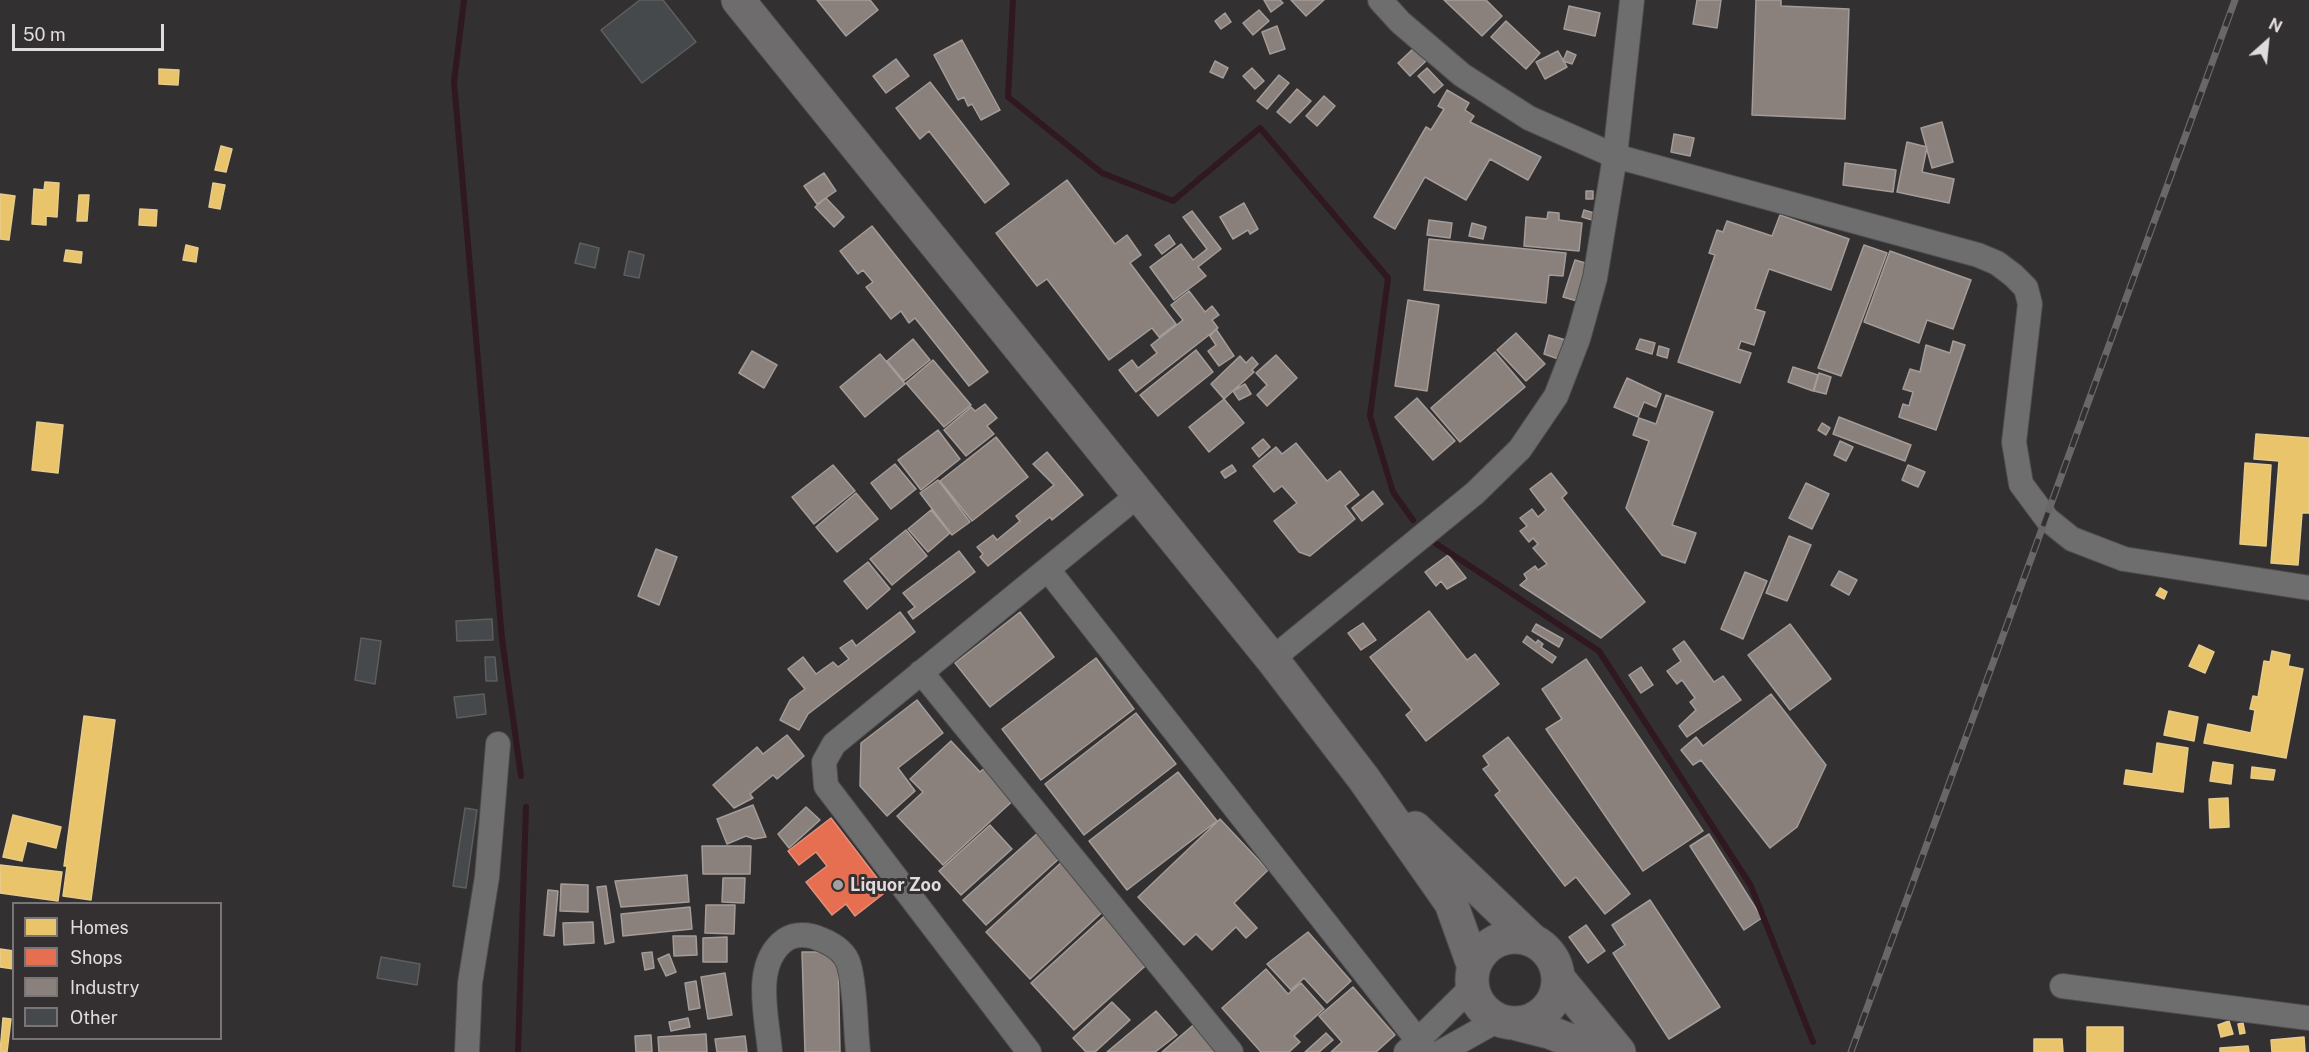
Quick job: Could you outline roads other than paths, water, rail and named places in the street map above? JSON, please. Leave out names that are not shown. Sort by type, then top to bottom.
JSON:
[{"type":"highway","points":[[738,0],[1137,496],[1272,659],[1364,779],[1451,903],[1473,977],[1477,1001],[1486,1013],[1558,1042],[1600,1052]]},
{"type":"highway","points":[[1364,779],[1551,956],[1558,978],[1557,992],[1552,1005],[1532,1021],[1508,1022]]},
{"type":"highway","points":[[1473,977],[1481,953],[1492,943],[1505,938],[1519,937],[1533,941]]},
{"type":"highway","points":[[1558,978],[1619,1052]]},
{"type":"street","points":[[1380,0],[1400,22],[1462,75],[1529,118],[1615,156],[1914,236],[1997,263],[2026,288],[2030,304],[2014,442],[2021,484],[2047,519],[2072,539],[2124,559],[2309,588]]},
{"type":"street","points":[[1272,659],[1475,493],[1520,449],[1556,396],[1578,339],[1594,278],[1615,156],[1632,0]]},
{"type":"street","points":[[1029,1052],[826,786],[824,762],[834,744],[1049,571],[1137,496]]},
{"type":"street","points":[[1049,571],[1417,1049],[1473,977]]},
{"type":"street","points":[[921,672],[1231,1052]]},
{"type":"street","points":[[467,1052],[470,983],[487,877],[498,744]]},
{"type":"street","points":[[770,1052],[764,985],[767,963],[774,948],[791,936],[811,935],[841,951],[849,964],[858,1052]]},
{"type":"street","points":[[2062,986],[2309,1018]]},
{"type":"street","points":[[1441,1052],[1508,1022]]},
{"type":"waterway","points":[[464,0],[454,82],[502,639],[521,776]]},
{"type":"waterway","points":[[1013,0],[1008,97],[1102,173],[1173,201],[1260,128],[1388,278],[1370,416],[1393,492],[1413,520]]},
{"type":"waterway","points":[[1435,543],[1599,651],[1751,886],[1813,1042]]},
{"type":"waterway","points":[[518,1052],[526,807]]},
{"type":"railway","points":[[1851,1052],[2235,0]]},
{"type":"place","name":"Liquor Zoo","points":[[838,885]]}]
